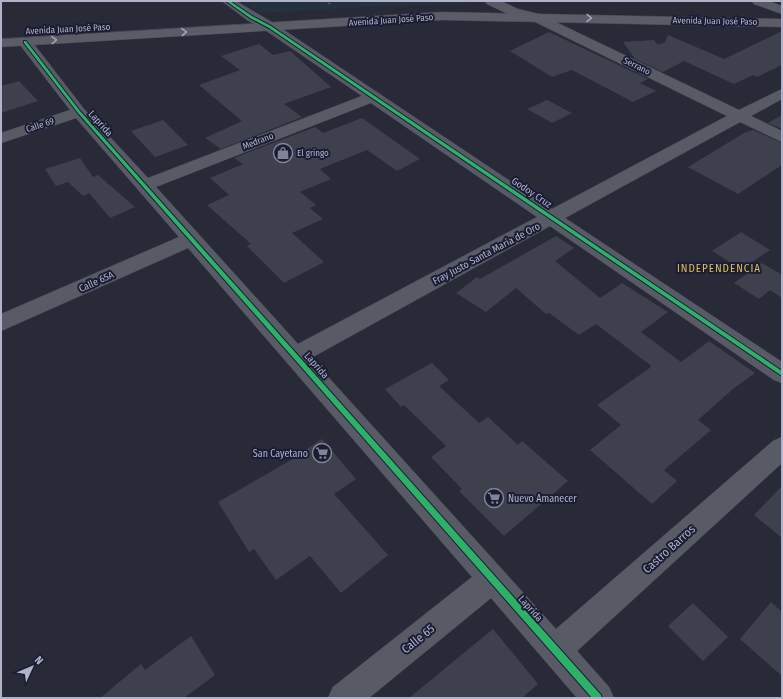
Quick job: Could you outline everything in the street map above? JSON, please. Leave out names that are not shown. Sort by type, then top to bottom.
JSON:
[{"type":"main road","name":"Avenida Juan José Paso","points":[[1,33],[251,17],[504,7],[782,11]]},
{"type":"main road","name":"Avenida Juan José Paso","points":[[1,43],[442,16],[535,16],[782,23]]},
{"type":"street","points":[[228,1],[251,17]]},
{"type":"street","name":"Serrano","points":[[491,1],[514,12],[535,16],[782,137]]},
{"type":"street","points":[[758,1],[782,11]]},
{"type":"street","name":"Godoy Cruz","points":[[251,17],[270,27],[782,374]]},
{"type":"street","name":"Laprida","points":[[25,42],[79,112],[598,698]]},
{"type":"street","name":"Fray Justo Santa María de Oro","points":[[295,356],[782,93]]},
{"type":"street","name":"Medrano","points":[[144,186],[373,97]]},
{"type":"street","name":"Calle 69","points":[[1,138],[79,112]]},
{"type":"street","name":"Calle 65A","points":[[1,323],[191,239]]},
{"type":"street","name":"Castro Barros","points":[[555,650],[782,448]]},
{"type":"street","name":"Calle 65","points":[[344,698],[492,579]]},
{"type":"shaded area","points":[[242,1],[472,1],[463,4],[386,6],[260,13]]},
{"type":"building","points":[[782,31],[782,65],[757,77],[753,75],[734,84],[684,61],[663,72],[635,59],[623,42],[654,40],[658,45],[665,42],[668,35],[724,59]]},
{"type":"building","points":[[549,32],[648,79],[640,83],[656,91],[633,102],[572,70],[552,77],[510,51]]},
{"type":"building","points":[[259,44],[273,55],[290,51],[331,87],[284,104],[302,117],[221,149],[205,138],[242,121],[199,85],[240,70],[221,56]]},
{"type":"building","points":[[19,81],[38,101],[1,113],[1,86]]},
{"type":"building","points":[[547,100],[572,113],[552,123],[527,109]]},
{"type":"building","points":[[782,115],[782,129],[768,123]]},
{"type":"building","points":[[362,118],[420,159],[397,171],[367,150],[320,169],[331,179],[300,192],[316,205],[310,208],[323,219],[292,233],[324,262],[284,283],[247,246],[251,244],[207,205],[229,195],[210,178],[243,164],[234,158],[315,127],[323,133]]},
{"type":"building","points":[[163,120],[188,145],[155,157],[131,131]]},
{"type":"building","points":[[753,130],[782,143],[782,165],[738,194],[688,167],[744,133]]},
{"type":"building","points":[[80,158],[93,177],[98,175],[135,207],[110,218],[89,193],[83,196],[68,182],[56,186],[45,169]]},
{"type":"building","points":[[741,232],[770,250],[741,269],[712,251]]},
{"type":"building","points":[[556,236],[574,248],[555,261],[600,298],[622,283],[668,312],[641,332],[681,362],[709,341],[755,373],[733,389],[698,420],[711,430],[664,470],[677,481],[652,504],[590,450],[621,425],[597,405],[651,367],[650,365],[596,324],[579,335],[549,313],[546,314],[516,288],[486,312],[456,293],[477,277],[480,279]]},
{"type":"building","points":[[762,263],[782,275],[782,298],[770,290],[759,299],[734,283]]},
{"type":"building","points":[[432,363],[449,380],[439,386],[479,423],[488,417],[518,445],[522,441],[568,481],[504,536],[459,491],[462,489],[431,457],[446,446],[404,405],[401,407],[385,389]]},
{"type":"building","points":[[322,439],[356,479],[334,494],[388,555],[341,593],[310,556],[276,580],[254,549],[249,552],[218,502],[305,452],[304,451]]},
{"type":"building","points":[[782,486],[782,538],[754,515]]},
{"type":"building","points":[[771,602],[782,612],[782,676],[740,639]]},
{"type":"building","points":[[693,603],[728,637],[703,661],[668,626]]},
{"type":"building","points":[[493,629],[538,684],[522,698],[409,698]]},
{"type":"building","points":[[191,636],[215,675],[184,698],[100,698],[141,664],[145,670]]},
{"type":"cycle path","points":[[228,1],[251,17],[270,27],[782,374]]},
{"type":"cycle path","points":[[25,42],[79,112],[598,698]]},
{"type":"place","name":"El gringo","points":[[283,153]]},
{"type":"place","name":"San Cayetano","points":[[322,453]]},
{"type":"place","name":"Nuevo Amanecer","points":[[494,498]]},
{"type":"district","name":"INDEPENDENCIA","points":[[719,268]]}]
